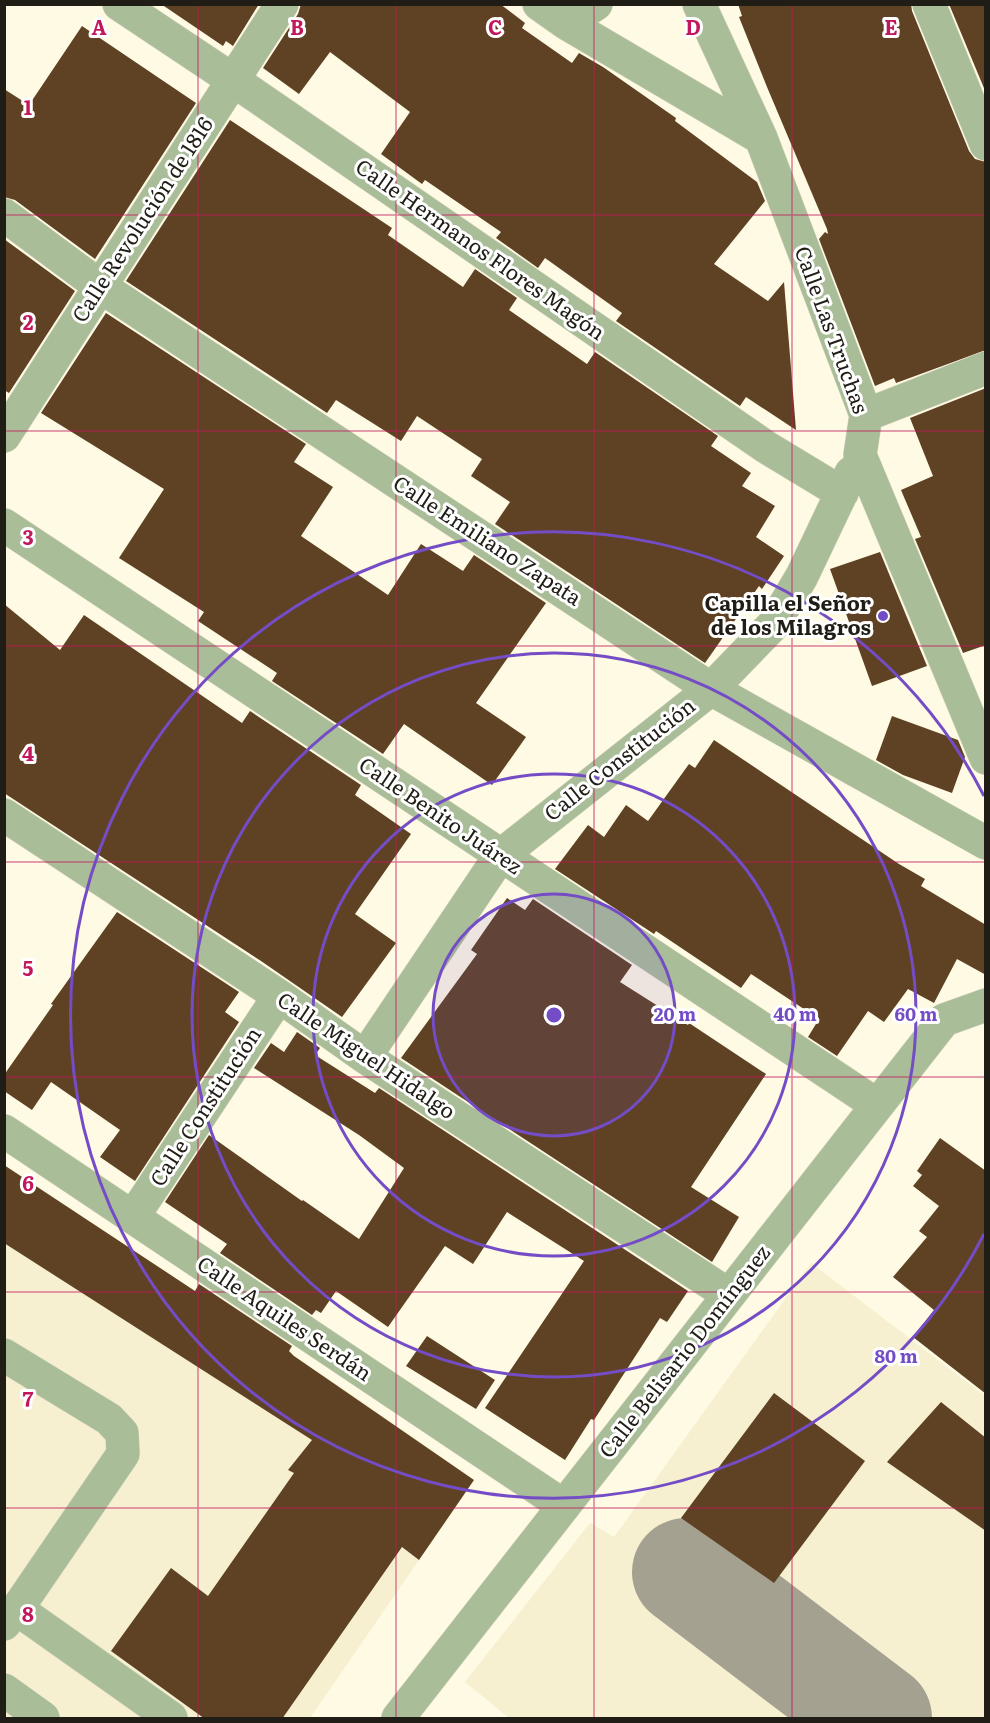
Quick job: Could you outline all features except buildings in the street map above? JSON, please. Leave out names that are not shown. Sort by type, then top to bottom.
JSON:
[{"type":"street","name":"Calle Hermanos Flores Magón","points":[[119,4],[766,447],[842,493]]},
{"type":"street","name":"Calle Revolución de 1816","points":[[4,436],[282,4]]},
{"type":"street","points":[[539,4],[566,23],[760,138]]},
{"type":"street","points":[[566,23],[596,4]]},
{"type":"street","name":"Calle Las Truchas","points":[[699,4],[760,138],[866,415],[860,455]]},
{"type":"street","points":[[929,4],[986,144]]},
{"type":"street","name":"Calle Emiliano Zapata","points":[[4,215],[100,287],[711,689],[986,843]]},
{"type":"street","points":[[866,415],[986,368]]},
{"type":"street","points":[[860,455],[986,758]]},
{"type":"street","name":"Calle Constitución","points":[[365,1057],[500,856],[711,689],[774,625],[802,576],[860,455]]},
{"type":"street","name":"Calle Benito Juárez","points":[[4,525],[877,1105]]},
{"type":"street","name":"Calle Miguel Hidalgo","points":[[4,815],[279,996],[365,1057],[729,1295]]},
{"type":"street","name":"Calle Constitución","points":[[133,1217],[209,1106],[279,996]]},
{"type":"street","name":"Calle Belisario Domínguez","points":[[398,1719],[944,1020],[986,1005]]},
{"type":"street","name":"Calle Aquiles Serdán","points":[[4,1131],[564,1506]]},
{"type":"street","points":[[4,1355],[110,1419],[122,1433],[123,1454],[11,1616],[171,1719]]},
{"type":"street","points":[[4,1690],[43,1719]]},
{"type":"shaded area","points":[[4,1165],[345,1390],[474,1480],[310,1718],[5,1718]]},
{"type":"shaded area","points":[[811,1263],[985,1396],[985,1718],[509,1718],[465,1682],[590,1523],[614,1537]]},
{"type":"taxiway","points":[[686,1572],[878,1718]]},
{"type":"place","name":"Capilla el Señor de los Milagros","points":[[883,616]]}]
